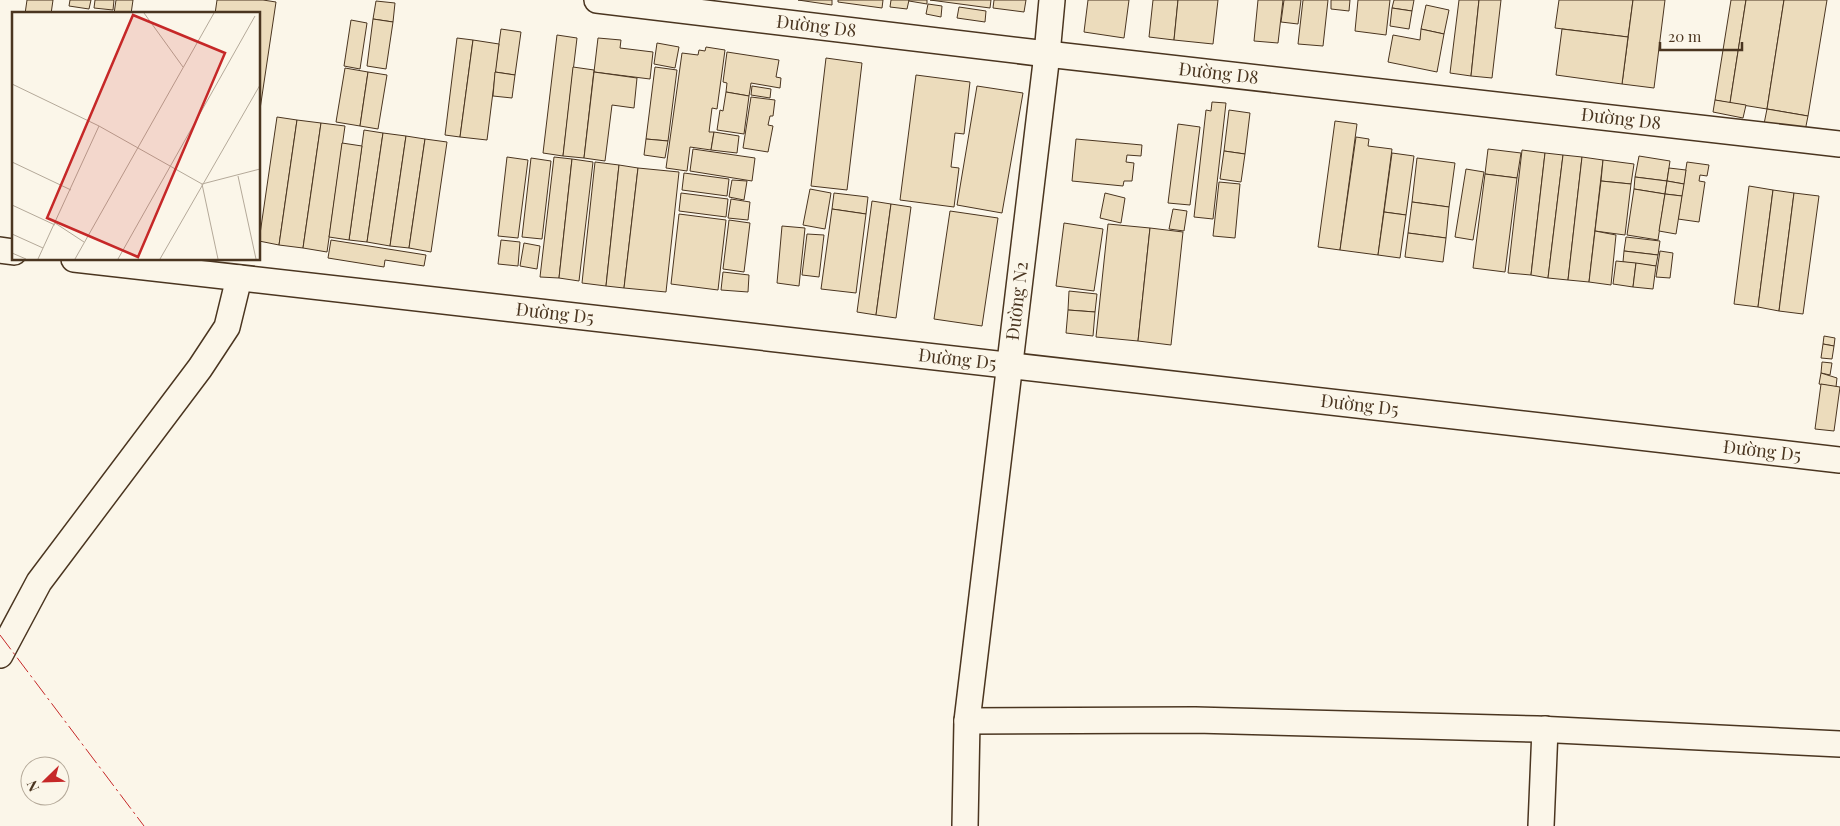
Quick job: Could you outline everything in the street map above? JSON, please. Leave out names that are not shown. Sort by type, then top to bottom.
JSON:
[{"type":"street","name":"Đường D8","points":[[597,0],[1047,54],[1840,144]]},
{"type":"street","name":"Đường N2","points":[[965,826],[967,721],[1052,0]]},
{"type":"street","name":"Đường D5","points":[[83,260],[1840,460]]},
{"type":"street","points":[[0,655],[39,582],[194,376],[227,327],[239,278]]},
{"type":"street","points":[[967,721],[1196,720],[1545,729],[1840,744]]},
{"type":"street","points":[[1541,826],[1545,729]]},
{"type":"building","points":[[27,0],[53,0],[51,12],[25,12]]},
{"type":"building","points":[[70,0],[91,0],[89,9],[69,6]]},
{"type":"building","points":[[95,0],[114,0],[113,10],[94,8]]},
{"type":"building","points":[[116,0],[133,0],[131,12],[114,12]]},
{"type":"building","points":[[217,0],[263,0],[276,2],[260,109],[260,12],[215,12]]},
{"type":"building","points":[[798,0],[832,0],[832,5]]},
{"type":"building","points":[[838,0],[883,0],[882,8],[838,2]]},
{"type":"building","points":[[891,0],[909,0],[907,9],[890,7]]},
{"type":"building","points":[[927,0],[927,4],[909,1]]},
{"type":"building","points":[[930,0],[991,0],[990,8]]},
{"type":"building","points":[[994,0],[1026,0],[1024,12],[993,8]]},
{"type":"building","points":[[1088,0],[1129,0],[1124,38],[1084,32]]},
{"type":"building","points":[[1153,0],[1178,0],[1174,40],[1149,37]]},
{"type":"building","points":[[1178,0],[1218,0],[1213,44],[1174,40]]},
{"type":"building","points":[[1258,0],[1283,0],[1278,43],[1254,41]]},
{"type":"building","points":[[1284,0],[1301,0],[1298,24],[1281,22]]},
{"type":"building","points":[[1303,0],[1328,0],[1323,46],[1298,44]]},
{"type":"building","points":[[1331,0],[1350,0],[1349,11],[1331,9]]},
{"type":"building","points":[[1358,0],[1390,0],[1386,35],[1355,31]]},
{"type":"building","points":[[1394,0],[1414,0],[1412,11],[1392,8]]},
{"type":"building","points":[[1459,0],[1479,0],[1471,76],[1450,73]]},
{"type":"building","points":[[1479,0],[1501,0],[1492,78],[1471,76]]},
{"type":"building","points":[[1559,0],[1633,0],[1628,37],[1555,28]]},
{"type":"building","points":[[1633,0],[1665,0],[1654,88],[1622,84]]},
{"type":"building","points":[[1731,0],[1746,0],[1730,103],[1715,100]]},
{"type":"building","points":[[1746,0],[1784,0],[1767,109],[1730,103]]},
{"type":"building","points":[[1784,0],[1827,0],[1808,116],[1767,109]]},
{"type":"building","points":[[376,1],[395,3],[393,22],[373,19]]},
{"type":"building","points":[[928,4],[942,6],[941,17],[926,14]]},
{"type":"building","points":[[1426,5],[1449,10],[1444,34],[1421,29]]},
{"type":"building","points":[[959,7],[986,11],[985,22],[957,18]]},
{"type":"building","points":[[1392,8],[1412,11],[1409,29],[1390,26]]},
{"type":"building","points":[[373,19],[393,22],[386,69],[367,66]]},
{"type":"building","points":[[351,20],[367,23],[360,69],[344,66]]},
{"type":"building","points":[[501,29],[521,32],[515,75],[495,72]]},
{"type":"building","points":[[1421,29],[1444,34],[1437,72],[1388,62],[1393,35],[1420,40]]},
{"type":"building","points":[[1562,29],[1628,37],[1622,84],[1556,75]]},
{"type":"building","points":[[557,35],[577,38],[563,156],[543,153]]},
{"type":"building","points":[[457,38],[473,40],[460,137],[445,135]]},
{"type":"building","points":[[598,38],[621,40],[620,48],[653,52],[650,79],[594,72]]},
{"type":"building","points":[[473,40],[499,44],[487,140],[460,137]]},
{"type":"building","points":[[657,43],[679,47],[675,68],[654,64]]},
{"type":"building","points":[[706,47],[725,50],[717,109],[712,108],[709,132],[714,132],[711,150],[690,147],[687,171],[666,168],[682,53],[698,55],[699,50],[705,51]]},
{"type":"building","points":[[727,52],[779,60],[776,77],[781,78],[780,88],[751,83],[749,96],[726,92],[727,83],[723,82]]},
{"type":"building","points":[[826,58],[862,63],[847,190],[811,186]]},
{"type":"building","points":[[573,67],[594,70],[584,158],[563,156]]},
{"type":"building","points":[[655,67],[677,70],[668,141],[646,139]]},
{"type":"building","points":[[345,68],[368,72],[360,126],[336,122]]},
{"type":"building","points":[[368,72],[387,75],[378,129],[360,126]]},
{"type":"building","points":[[495,72],[515,75],[512,98],[493,96]]},
{"type":"building","points":[[594,72],[637,78],[634,108],[612,105],[605,161],[584,158]]},
{"type":"building","points":[[916,75],[970,82],[964,134],[955,133],[951,167],[959,168],[954,207],[900,200]]},
{"type":"building","points":[[752,86],[771,89],[770,98],[751,95]]},
{"type":"building","points":[[977,86],[1023,93],[1002,213],[957,205]]},
{"type":"building","points":[[726,92],[749,96],[744,134],[717,130],[720,110],[723,111]]},
{"type":"building","points":[[751,97],[775,100],[773,116],[770,116],[768,125],[773,126],[768,152],[743,148]]},
{"type":"building","points":[[1715,100],[1746,105],[1743,118],[1713,112]]},
{"type":"building","points":[[1212,102],[1226,103],[1213,219],[1194,217],[1206,110],[1211,111]]},
{"type":"building","points":[[1767,109],[1808,116],[1805,131],[1764,124]]},
{"type":"building","points":[[1229,110],[1250,113],[1245,154],[1224,151]]},
{"type":"building","points":[[277,117],[297,120],[279,245],[260,241]]},
{"type":"building","points":[[297,120],[321,123],[303,248],[279,245]]},
{"type":"building","points":[[1335,121],[1357,124],[1340,250],[1318,247]]},
{"type":"building","points":[[321,123],[345,126],[327,252],[303,248]]},
{"type":"building","points":[[1178,124],[1200,127],[1190,205],[1168,203]]},
{"type":"building","points":[[364,130],[383,133],[367,242],[349,240]]},
{"type":"building","points":[[714,132],[739,136],[737,153],[711,150]]},
{"type":"building","points":[[383,133],[406,136],[390,246],[367,242]]},
{"type":"building","points":[[406,136],[425,139],[409,248],[390,246]]},
{"type":"building","points":[[1356,137],[1369,139],[1368,146],[1392,149],[1378,255],[1340,250]]},
{"type":"building","points":[[425,139],[447,142],[431,252],[409,248]]},
{"type":"building","points":[[646,139],[668,141],[665,158],[644,155]]},
{"type":"building","points":[[1076,139],[1142,145],[1141,156],[1127,155],[1126,162],[1134,163],[1132,181],[1124,181],[1123,186],[1072,181]]},
{"type":"building","points":[[342,143],[362,146],[349,240],[329,237]]},
{"type":"building","points":[[693,149],[755,158],[752,181],[690,171]]},
{"type":"building","points":[[1488,149],[1521,153],[1517,178],[1485,174]]},
{"type":"building","points":[[1522,150],[1545,153],[1531,275],[1508,273]]},
{"type":"building","points":[[1224,151],[1245,154],[1241,182],[1220,179]]},
{"type":"building","points":[[1392,153],[1414,156],[1406,215],[1384,212]]},
{"type":"building","points":[[1545,153],[1563,155],[1548,278],[1531,275]]},
{"type":"building","points":[[1563,155],[1582,157],[1568,280],[1548,278]]},
{"type":"building","points":[[1639,156],[1670,161],[1667,181],[1635,177]]},
{"type":"building","points":[[507,157],[528,160],[518,238],[498,236]]},
{"type":"building","points":[[554,157],[572,159],[559,278],[540,277]]},
{"type":"building","points":[[1582,157],[1603,160],[1589,282],[1568,280]]},
{"type":"building","points":[[531,158],[551,161],[542,239],[522,237]]},
{"type":"building","points":[[1417,158],[1455,163],[1449,207],[1412,202]]},
{"type":"building","points":[[572,159],[593,162],[579,281],[559,278]]},
{"type":"building","points":[[1603,160],[1634,164],[1631,184],[1601,181]]},
{"type":"building","points":[[595,162],[619,165],[606,286],[582,283]]},
{"type":"building","points":[[1687,162],[1709,165],[1707,176],[1700,175],[1699,181],[1705,182],[1699,222],[1678,219]]},
{"type":"building","points":[[619,165],[638,168],[624,288],[606,286]]},
{"type":"building","points":[[638,168],[679,172],[666,292],[624,288]]},
{"type":"building","points":[[1669,168],[1686,170],[1684,184],[1667,181]]},
{"type":"building","points":[[1466,169],[1484,172],[1473,240],[1455,237]]},
{"type":"building","points":[[684,173],[729,179],[727,196],[682,190]]},
{"type":"building","points":[[1485,174],[1517,178],[1505,272],[1473,268]]},
{"type":"building","points":[[1635,177],[1667,181],[1665,194],[1634,189]]},
{"type":"building","points":[[732,180],[747,181],[744,200],[729,197]]},
{"type":"building","points":[[1601,181],[1631,184],[1625,235],[1595,231]]},
{"type":"building","points":[[1667,181],[1684,184],[1682,196],[1665,194]]},
{"type":"building","points":[[1219,182],[1240,184],[1235,238],[1213,236]]},
{"type":"building","points":[[1749,186],[1773,190],[1758,307],[1734,304]]},
{"type":"building","points":[[810,189],[831,193],[825,229],[803,225]]},
{"type":"building","points":[[1634,189],[1665,194],[1658,240],[1627,235]]},
{"type":"building","points":[[1773,190],[1794,193],[1779,311],[1758,307]]},
{"type":"building","points":[[681,193],[728,199],[726,217],[679,211]]},
{"type":"building","points":[[834,193],[868,197],[866,214],[832,209]]},
{"type":"building","points":[[1105,193],[1125,198],[1121,223],[1100,218]]},
{"type":"building","points":[[1794,193],[1819,196],[1803,314],[1779,311]]},
{"type":"building","points":[[1665,194],[1682,196],[1676,234],[1659,231]]},
{"type":"building","points":[[731,199],[750,202],[748,220],[728,218]]},
{"type":"building","points":[[872,201],[891,204],[876,315],[857,312]]},
{"type":"building","points":[[1412,202],[1449,207],[1446,238],[1408,233]]},
{"type":"building","points":[[891,204],[911,207],[896,318],[876,315]]},
{"type":"building","points":[[832,209],[866,214],[856,293],[821,289]]},
{"type":"building","points":[[1173,209],[1187,211],[1184,231],[1169,229]]},
{"type":"building","points":[[950,211],[998,218],[982,326],[934,319]]},
{"type":"building","points":[[1384,212],[1406,215],[1400,258],[1378,255]]},
{"type":"building","points":[[679,214],[726,220],[718,290],[671,284]]},
{"type":"building","points":[[729,220],[750,223],[744,272],[723,269]]},
{"type":"building","points":[[1064,223],[1103,229],[1094,291],[1056,286]]},
{"type":"building","points":[[1108,224],[1150,228],[1138,341],[1096,337]]},
{"type":"building","points":[[782,226],[805,228],[799,286],[777,283]]},
{"type":"building","points":[[1150,228],[1183,232],[1171,345],[1138,341]]},
{"type":"building","points":[[1595,231],[1616,235],[1611,285],[1589,282]]},
{"type":"building","points":[[1408,233],[1446,238],[1443,262],[1405,257]]},
{"type":"building","points":[[807,234],[824,235],[819,277],[802,275]]},
{"type":"building","points":[[1626,237],[1660,241],[1658,255],[1624,251]]},
{"type":"building","points":[[331,240],[426,255],[424,266],[385,260],[384,267],[328,258]]},
{"type":"building","points":[[501,240],[520,242],[518,266],[498,264]]},
{"type":"building","points":[[524,243],[540,246],[537,269],[520,266]]},
{"type":"building","points":[[1624,251],[1658,255],[1656,266],[1623,262]]},
{"type":"building","points":[[1660,251],[1673,253],[1670,278],[1656,277]]},
{"type":"building","points":[[1616,261],[1636,263],[1633,287],[1613,284]]},
{"type":"building","points":[[1636,263],[1656,266],[1653,289],[1633,287]]},
{"type":"building","points":[[723,272],[749,275],[748,292],[721,290]]},
{"type":"building","points":[[1069,291],[1097,294],[1095,312],[1068,310]]},
{"type":"building","points":[[1068,310],[1095,312],[1093,336],[1066,333]]},
{"type":"building","points":[[1824,336],[1835,338],[1834,346],[1823,344]]},
{"type":"building","points":[[1823,344],[1834,346],[1832,359],[1821,358]]},
{"type":"building","points":[[1822,362],[1832,363],[1830,375],[1821,373]]},
{"type":"building","points":[[1821,373],[1837,378],[1836,387],[1819,384]]},
{"type":"building","points":[[1821,384],[1840,387],[1834,431],[1815,429]]},
{"type":"power","points":[[0,635],[144,826]]}]
